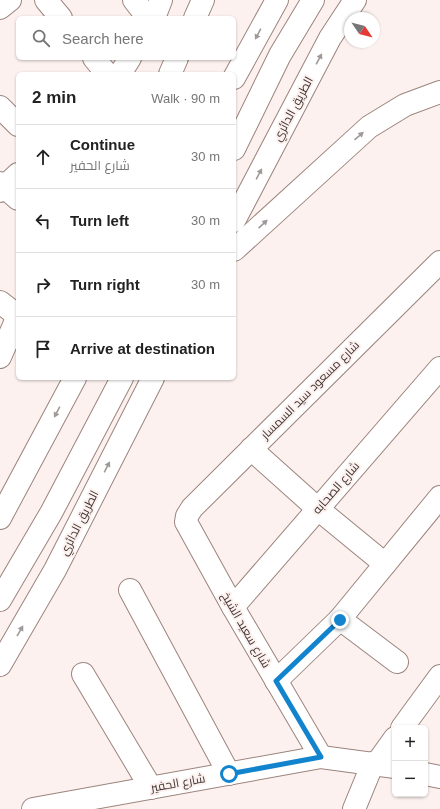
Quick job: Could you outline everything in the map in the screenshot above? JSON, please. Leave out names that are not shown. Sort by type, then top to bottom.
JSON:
[{"type":"main road","points":[[0,8],[10,0]]},
{"type":"main road","points":[[46,0],[59,16]]},
{"type":"main road","points":[[134,0],[146,16]]},
{"type":"main road","points":[[155,16],[161,0]]},
{"type":"main road","points":[[196,16],[203,0]]},
{"type":"main road","points":[[236,74],[277,0]]},
{"type":"main road","points":[[236,145],[280,55],[313,0]]},
{"type":"main road","name":"الطريق الدائري","points":[[236,217],[330,38],[355,0]]},
{"type":"main road","points":[[96,60],[105,72]]},
{"type":"main road","points":[[121,72],[129,60]]},
{"type":"main road","points":[[171,72],[176,60]]},
{"type":"main road","points":[[236,248],[369,128],[405,105],[440,92]]},
{"type":"main road","points":[[0,107],[16,123]]},
{"type":"main road","name":"شارع مسعود سيد السمسار","points":[[186,522],[192,508],[440,262]]},
{"type":"main road","points":[[0,302],[16,314]]},
{"type":"main road","points":[[0,357],[16,321]]},
{"type":"main road","name":"شارع الصحابه","points":[[233,607],[440,368]]},
{"type":"main road","points":[[0,518],[74,380]]},
{"type":"main road","points":[[0,600],[51,513],[121,380]]},
{"type":"main road","name":"الطريق الدائري","points":[[0,665],[55,570],[152,380]]},
{"type":"main road","points":[[251,449],[318,509],[385,564]]},
{"type":"main road","points":[[276,681],[340,620],[440,497]]},
{"type":"main road","name":"شارع سعيد الشيخ","points":[[186,522],[233,607],[321,757]]},
{"type":"main road","points":[[130,590],[229,774]]},
{"type":"main road","points":[[340,620],[397,662]]},
{"type":"main road","points":[[83,674],[151,788]]},
{"type":"main road","points":[[404,725],[440,676]]},
{"type":"main road","points":[[354,809],[382,765],[392,744]]},
{"type":"main road","name":"شارع الحفير","points":[[33,809],[119,801],[151,788],[321,757],[382,765]]},
{"type":"main road","points":[[428,775],[440,777]]},
{"type":"route","points":[[229,774],[321,757],[276,681],[340,620]]}]
